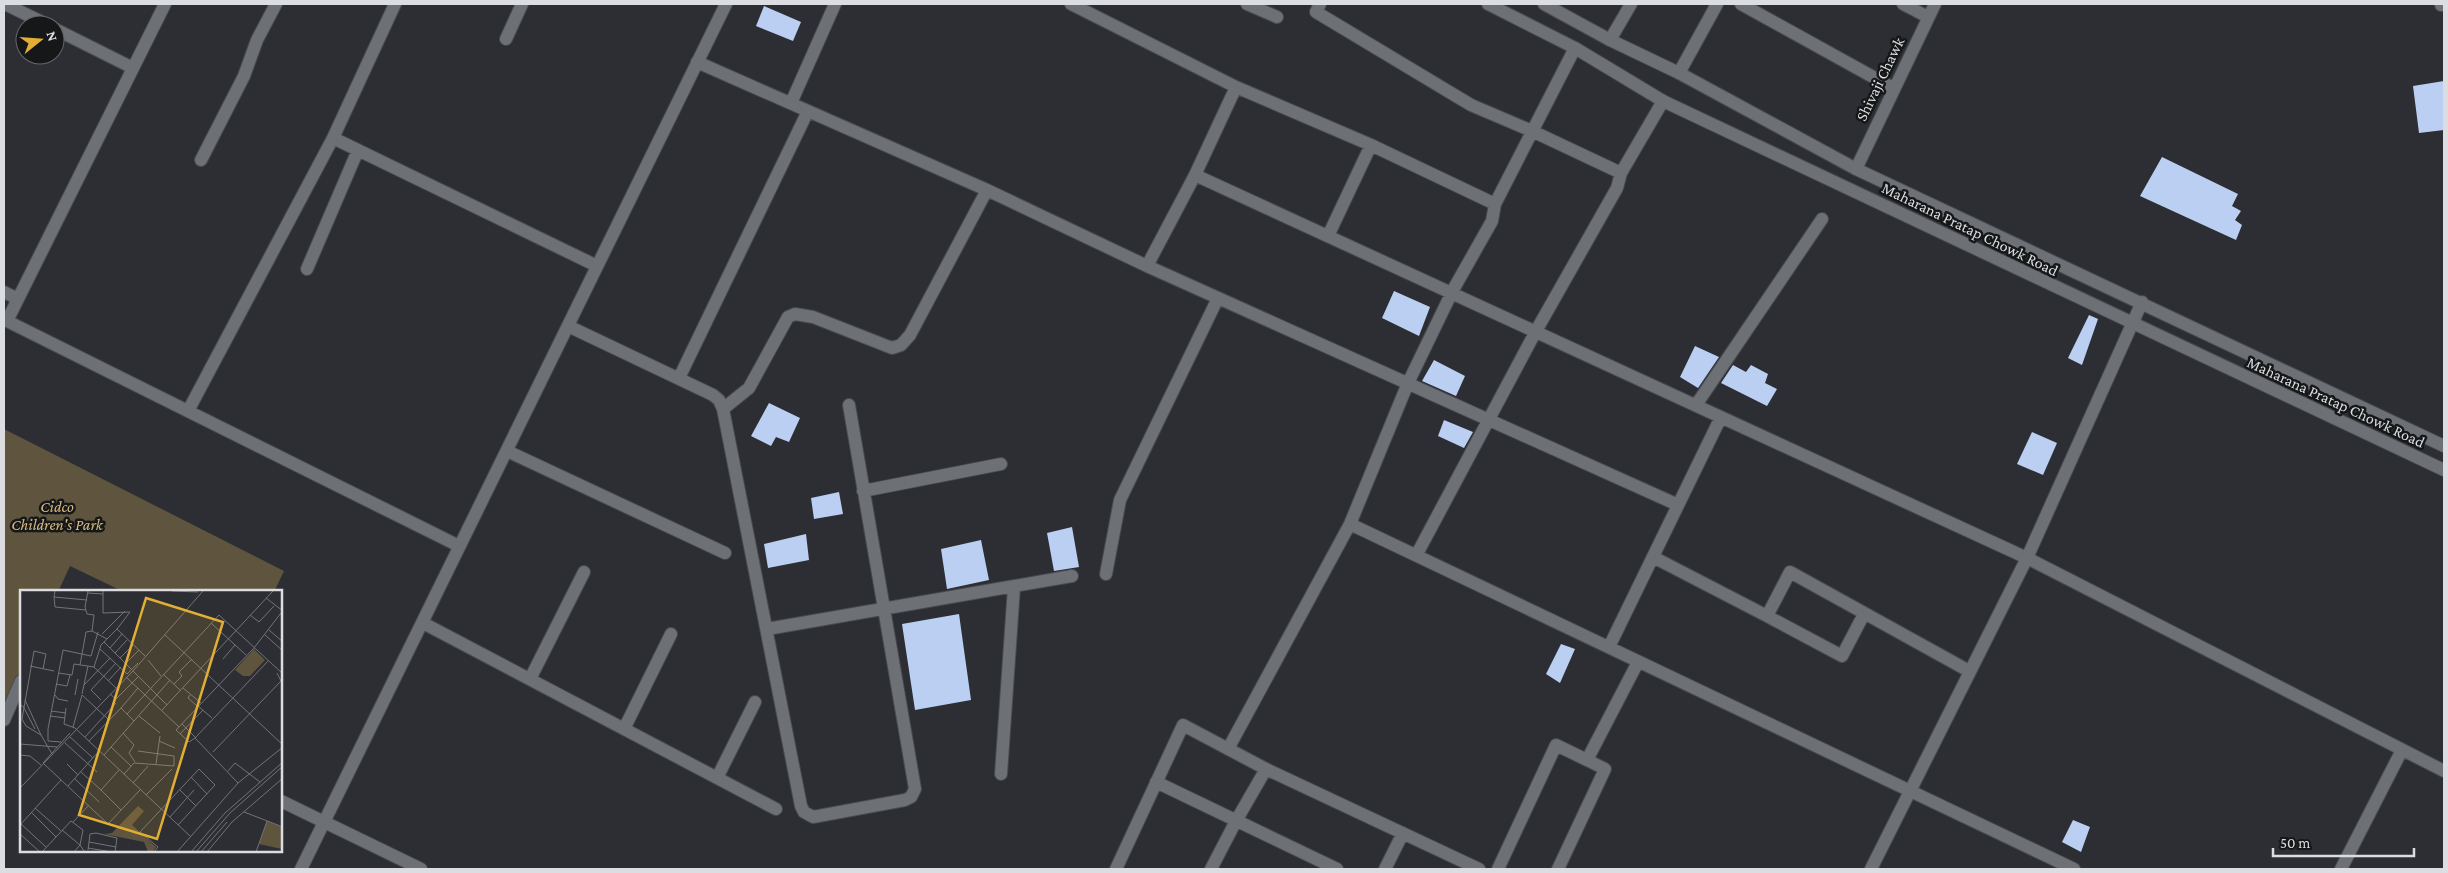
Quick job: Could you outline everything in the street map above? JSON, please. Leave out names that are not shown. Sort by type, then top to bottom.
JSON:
[{"type":"street","points":[[5,4],[28,15]]},
{"type":"street","points":[[165,4],[7,321],[460,546]]},
{"type":"street","points":[[201,160],[244,76],[257,40],[276,4]]},
{"type":"street","points":[[188,411],[333,138],[394,4]]},
{"type":"street","points":[[506,39],[522,4]]},
{"type":"street","points":[[301,869],[726,4]]},
{"type":"street","points":[[791,103],[834,4]]},
{"type":"street","points":[[1247,4],[1277,17]]},
{"type":"street","points":[[1320,4],[1316,12],[1471,105],[1532,131],[1621,173]]},
{"type":"street","name":"Maharana Pratap Chowk Road","points":[[1488,4],[1575,48],[1664,100],[2131,324],[2444,470]]},
{"type":"street","name":"Maharana Pratap Chowk Road","points":[[1544,4],[1856,169],[2142,302],[2444,446]]},
{"type":"street","points":[[1610,40],[1631,4]]},
{"type":"street","points":[[1679,74],[1717,4]]},
{"type":"street","points":[[1741,4],[1893,88]]},
{"type":"street","points":[[1903,4],[1928,17]]},
{"type":"street","name":"Shivaji Chawk","points":[[1856,169],[1893,88],[1935,4]]},
{"type":"street","points":[[1076,5],[1236,87],[1371,145],[1495,204]]},
{"type":"street","points":[[65,34],[133,68]]},
{"type":"street","points":[[1228,749],[1350,524],[1408,383],[1492,221],[1495,204],[1575,48]]},
{"type":"street","points":[[697,62],[987,190],[1147,266],[1678,505]]},
{"type":"street","points":[[1147,266],[1195,175],[1236,87]]},
{"type":"street","points":[[1417,554],[1536,332],[1617,188],[1621,173],[1664,100]]},
{"type":"street","points":[[679,378],[808,111]]},
{"type":"street","points":[[333,138],[597,266]]},
{"type":"street","points":[[1328,236],[1371,145]]},
{"type":"street","points":[[307,269],[358,150]]},
{"type":"street","points":[[1195,175],[2027,558],[2444,771]]},
{"type":"street","points":[[723,409],[749,388],[788,317],[795,314],[813,317],[892,348],[901,345],[910,335],[987,190]]},
{"type":"street","points":[[1696,405],[1822,219]]},
{"type":"street","points":[[4,292],[18,299]]},
{"type":"street","points":[[1106,574],[1120,500],[1218,298]]},
{"type":"street","points":[[1871,869],[2027,558],[2142,302]]},
{"type":"street","points":[[568,326],[679,378],[719,400],[723,409],[768,629],[801,806],[808,815],[817,816],[905,800],[911,797],[915,789],[849,405]]},
{"type":"street","points":[[1609,647],[1722,417]]},
{"type":"street","points":[[507,451],[725,553]]},
{"type":"street","points":[[863,490],[1001,464]]},
{"type":"street","points":[[1350,524],[1417,554],[1638,662],[2074,869]]},
{"type":"street","points":[[1653,557],[1842,656],[1864,614]]},
{"type":"street","points":[[530,679],[584,572]]},
{"type":"street","points":[[1766,616],[1790,572],[1969,671]]},
{"type":"street","points":[[768,629],[1072,576]]},
{"type":"street","points":[[1001,774],[1014,586]]},
{"type":"street","points":[[423,623],[776,809]]},
{"type":"street","points":[[624,729],[671,634]]},
{"type":"street","points":[[1587,760],[1638,662]]},
{"type":"street","points":[[4,720],[20,683]]},
{"type":"street","points":[[717,778],[755,702]]},
{"type":"street","points":[[1116,869],[1183,726],[1266,769],[1480,869]]},
{"type":"street","points":[[1498,869],[1556,745],[1605,769],[1558,869]]},
{"type":"street","points":[[2341,869],[2402,750]]},
{"type":"street","points":[[1211,869],[1236,820],[1266,769]]},
{"type":"street","points":[[1156,782],[1337,869]]},
{"type":"street","points":[[282,801],[421,869]]},
{"type":"street","points":[[1385,869],[1403,834]]},
{"type":"green space","name":"Cidco Children's Park","points":[[4,429],[284,571],[275,590],[120,590],[70,566],[59,590],[20,590],[20,671],[4,705]]},
{"type":"building","points":[[764,6],[801,22],[793,41],[756,26]]},
{"type":"building","points":[[2444,81],[2444,130],[2419,133],[2413,86]]},
{"type":"building","points":[[2162,157],[2238,194],[2232,206],[2241,211],[2235,220],[2242,225],[2236,240],[2140,196]]},
{"type":"building","points":[[1394,291],[1430,307],[1419,336],[1382,318]]},
{"type":"building","points":[[2089,315],[2098,319],[2082,365],[2068,358]]},
{"type":"building","points":[[1695,346],[1719,357],[1698,388],[1680,377]]},
{"type":"building","points":[[1434,360],[1465,376],[1456,396],[1422,381]]},
{"type":"building","points":[[1733,365],[1746,372],[1751,365],[1768,374],[1765,383],[1777,389],[1767,406],[1721,383]]},
{"type":"building","points":[[769,403],[800,418],[789,442],[776,437],[771,446],[751,436]]},
{"type":"building","points":[[1444,420],[1473,432],[1464,448],[1438,436]]},
{"type":"building","points":[[2032,432],[2057,443],[2043,475],[2017,464]]},
{"type":"building","points":[[839,492],[843,514],[814,519],[811,498]]},
{"type":"building","points":[[1072,527],[1079,567],[1054,571],[1047,533]]},
{"type":"building","points":[[806,534],[809,560],[768,568],[764,544]]},
{"type":"building","points":[[981,540],[989,580],[947,589],[941,549]]},
{"type":"building","points":[[959,614],[971,700],[915,710],[902,624]]},
{"type":"building","points":[[1561,644],[1575,649],[1560,683],[1546,674]]},
{"type":"building","points":[[2073,820],[2090,827],[2081,852],[2062,842]]}]
